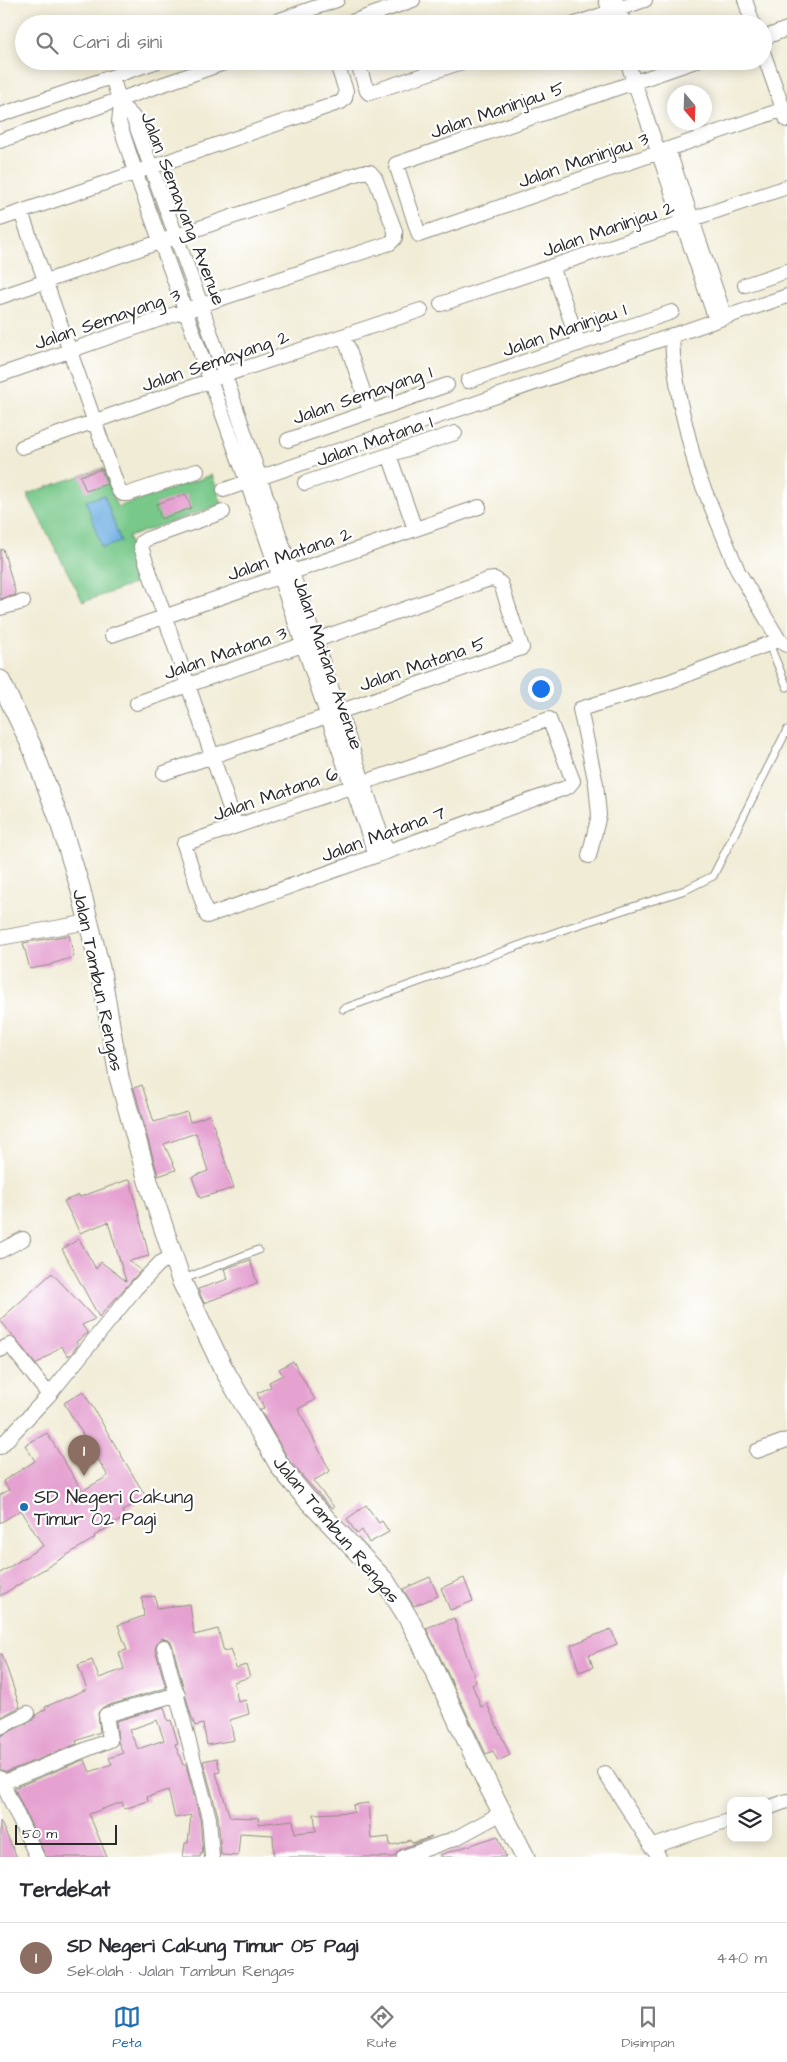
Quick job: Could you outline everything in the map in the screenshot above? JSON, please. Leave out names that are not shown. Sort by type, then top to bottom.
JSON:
[{"type":"street","points":[[294,15],[337,0]]},
{"type":"street","points":[[371,15],[412,0]]},
{"type":"street","points":[[598,15],[645,0]]},
{"type":"street","points":[[745,0],[751,15]]},
{"type":"street","points":[[772,35],[787,29]]},
{"type":"street","points":[[0,115],[132,70]]},
{"type":"street","points":[[0,140],[120,102],[206,70]]},
{"type":"street","points":[[0,219],[340,102],[346,98],[346,91],[339,70]]},
{"type":"street","points":[[360,70],[369,93],[438,70]]},
{"type":"street","points":[[632,70],[639,81],[721,319]]},
{"type":"street","points":[[638,70],[639,81]]},
{"type":"street","name":"Jalan Maninjau 5","points":[[419,235],[396,164],[670,70]]},
{"type":"street","points":[[770,70],[786,113]]},
{"type":"street","points":[[112,77],[120,102]]},
{"type":"street","name":"Jalan Semayang Avenue","points":[[120,102],[133,117],[201,305],[225,375],[254,479]]},
{"type":"street","name":"Jalan Semayang Avenue","points":[[120,102],[119,122],[159,241],[211,381],[254,479]]},
{"type":"street","name":"Jalan Maninjau 3","points":[[419,235],[663,151],[786,113]]},
{"type":"street","name":"Jalan Semayang 3","points":[[0,375],[186,310],[390,243],[395,238],[392,222],[375,178],[370,172],[362,172],[176,235]]},
{"type":"street","name":"Jalan Maninjau 2","points":[[441,304],[787,187]]},
{"type":"street","points":[[21,212],[119,491],[123,494],[128,494],[197,471]]},
{"type":"street","points":[[0,298],[176,235]]},
{"type":"street","points":[[552,266],[579,344]]},
{"type":"street","points":[[745,285],[787,271]]},
{"type":"street","points":[[224,490],[787,296]]},
{"type":"street","name":"Jalan Semayang 2","points":[[22,447],[225,375],[420,310]]},
{"type":"street","name":"Jalan Maninjau 1","points":[[468,381],[672,312]]},
{"type":"street","points":[[589,856],[599,815],[596,784],[580,710],[668,682],[779,643],[738,571],[697,472],[680,404],[672,335]]},
{"type":"street","points":[[344,336],[370,411]]},
{"type":"street","name":"Jalan Semayang 1","points":[[288,440],[447,385]]},
{"type":"street","name":"Jalan Matana 1","points":[[305,483],[455,433]]},
{"type":"street","points":[[389,455],[415,530]]},
{"type":"street","name":"Jalan Matana Avenue","points":[[254,479],[382,854]]},
{"type":"street","name":"Jalan Matana 2","points":[[112,635],[479,507]]},
{"type":"street","points":[[223,512],[142,542],[141,547],[236,826]]},
{"type":"street","name":"Jalan Matana 3","points":[[137,703],[495,579],[502,584],[522,648]]},
{"type":"street","points":[[0,608],[23,602]]},
{"type":"street","name":"Jalan Matana 5","points":[[164,773],[522,648]]},
{"type":"street","name":"Jalan Tambun Rengas","points":[[0,680],[32,747],[58,816],[78,924],[101,972],[119,1077],[148,1180],[166,1260],[181,1280],[222,1366],[281,1468],[305,1497],[386,1582],[407,1616],[492,1819],[525,1857]]},
{"type":"street","name":"Jalan Matana 6","points":[[207,916],[184,844],[550,719],[573,781],[572,785]]},
{"type":"street","name":"Jalan Matana 7","points":[[207,916],[572,785]]},
{"type":"street","points":[[0,938],[78,924]]},
{"type":"street","points":[[0,1251],[23,1239]]},
{"type":"street","points":[[0,1446],[49,1395],[135,1289],[166,1260]]},
{"type":"street","points":[[0,1350],[10,1345],[49,1395]]},
{"type":"street","points":[[757,1451],[787,1440]]},
{"type":"street","points":[[164,1647],[178,1694],[209,1818],[212,1857]]},
{"type":"street","points":[[38,1857],[5,1801],[1,1781],[110,1740],[106,1715],[178,1694]]},
{"type":"street","points":[[0,1727],[28,1713]]},
{"type":"street","points":[[604,1774],[655,1852],[727,1822]]},
{"type":"street","points":[[772,1807],[787,1801]]},
{"type":"street","points":[[404,1857],[456,1838],[492,1819]]},
{"type":"lane","points":[[779,643],[787,687]]},
{"type":"lane","points":[[343,1009],[568,928],[685,890],[713,876],[787,730]]},
{"type":"lane","points":[[181,1280],[258,1250]]},
{"type":"green space","points":[[103,468],[117,507],[212,475],[222,504],[128,537],[145,580],[83,602],[27,494]]},
{"type":"water","points":[[104,495],[121,542],[102,548],[86,501]]},
{"type":"building","points":[[102,469],[107,484],[86,491],[80,476]]},
{"type":"building","points":[[186,494],[191,508],[161,519],[156,504]]},
{"type":"building","points":[[3,549],[16,595],[0,599],[0,550]]},
{"type":"building","points":[[69,935],[74,957],[51,965],[30,969],[23,943]]},
{"type":"building","points":[[142,1085],[154,1122],[187,1112],[190,1122],[210,1115],[234,1188],[200,1198],[192,1177],[208,1171],[196,1133],[164,1144],[176,1170],[158,1176],[134,1088]]},
{"type":"building","points":[[130,1179],[149,1256],[129,1261],[141,1270],[99,1317],[62,1249],[79,1239],[96,1269],[101,1262],[126,1281],[108,1222],[80,1233],[64,1201]]},
{"type":"building","points":[[250,1260],[257,1283],[204,1303],[198,1289],[228,1279],[224,1269]]},
{"type":"building","points":[[52,1273],[95,1319],[82,1325],[88,1333],[76,1342],[78,1345],[71,1354],[68,1356],[61,1346],[36,1365],[0,1320]]},
{"type":"building","points":[[293,1361],[315,1400],[298,1409],[330,1471],[313,1481],[334,1507],[331,1508],[290,1462],[260,1410],[264,1408],[257,1393],[271,1387],[269,1382],[283,1375],[279,1369]]},
{"type":"building","points":[[83,1391],[146,1497],[122,1511],[125,1517],[94,1536],[95,1538],[0,1596],[0,1573],[43,1546],[21,1510],[0,1523],[0,1495],[9,1490],[3,1481],[35,1461],[25,1445],[47,1433],[82,1491],[108,1476],[64,1403]]},
{"type":"building","points":[[366,1505],[379,1523],[382,1521],[389,1532],[369,1543],[362,1530],[357,1534],[347,1519]]},
{"type":"building","points":[[430,1577],[438,1596],[414,1606],[403,1589]]},
{"type":"building","points":[[464,1578],[473,1601],[450,1610],[441,1588]]},
{"type":"building","points":[[155,1596],[157,1608],[190,1604],[194,1635],[218,1629],[224,1652],[230,1649],[236,1668],[246,1665],[250,1677],[234,1682],[238,1702],[246,1700],[249,1714],[230,1720],[234,1740],[207,1745],[203,1724],[195,1726],[190,1712],[172,1644],[170,1641],[162,1638],[158,1641],[155,1649],[166,1688],[103,1707],[98,1713],[100,1732],[76,1741],[77,1744],[6,1772],[0,1769],[0,1736],[32,1721],[37,1714],[46,1709],[45,1707],[87,1689],[78,1665],[92,1660],[99,1678],[124,1669],[119,1652],[127,1650],[118,1625],[144,1616],[142,1598]]},
{"type":"building","points":[[454,1618],[476,1682],[472,1684],[481,1707],[487,1704],[510,1755],[498,1761],[493,1751],[486,1754],[426,1628]]},
{"type":"building","points":[[611,1629],[617,1644],[589,1655],[593,1667],[579,1672],[571,1645]]},
{"type":"building","points":[[0,1654],[2,1654],[20,1707],[0,1717]]},
{"type":"building","points":[[164,1707],[168,1721],[171,1720],[178,1743],[175,1744],[183,1765],[186,1765],[200,1819],[203,1854],[201,1853],[200,1857],[183,1857],[185,1843],[188,1843],[191,1815],[175,1818],[168,1790],[147,1797],[148,1801],[124,1809],[122,1802],[89,1814],[107,1857],[46,1857],[14,1788],[83,1760],[85,1760],[90,1772],[112,1764],[109,1758],[123,1753],[118,1742],[116,1721]],"holes":[[[157,1720],[164,1740],[138,1749],[129,1730]]]},
{"type":"building","points":[[217,1758],[220,1772],[216,1773],[230,1817],[259,1818],[258,1824],[293,1820],[295,1833],[316,1831],[314,1814],[354,1812],[353,1805],[368,1803],[371,1839],[389,1837],[390,1846],[410,1840],[412,1843],[432,1837],[401,1849],[395,1857],[274,1857],[273,1835],[240,1833],[238,1856],[221,1855],[218,1816],[203,1761]]},
{"type":"building","points":[[0,1821],[17,1857],[0,1857]]},
{"type":"building","points":[[498,1836],[506,1857],[440,1857],[440,1855]]},
{"type":"place","name":"SD Negeri Cakung Timur 05 Pagi","points":[[84,1476]]},
{"type":"place","name":"SD Negeri Cakung Timur 02 Pagi","points":[[24,1507]]}]
